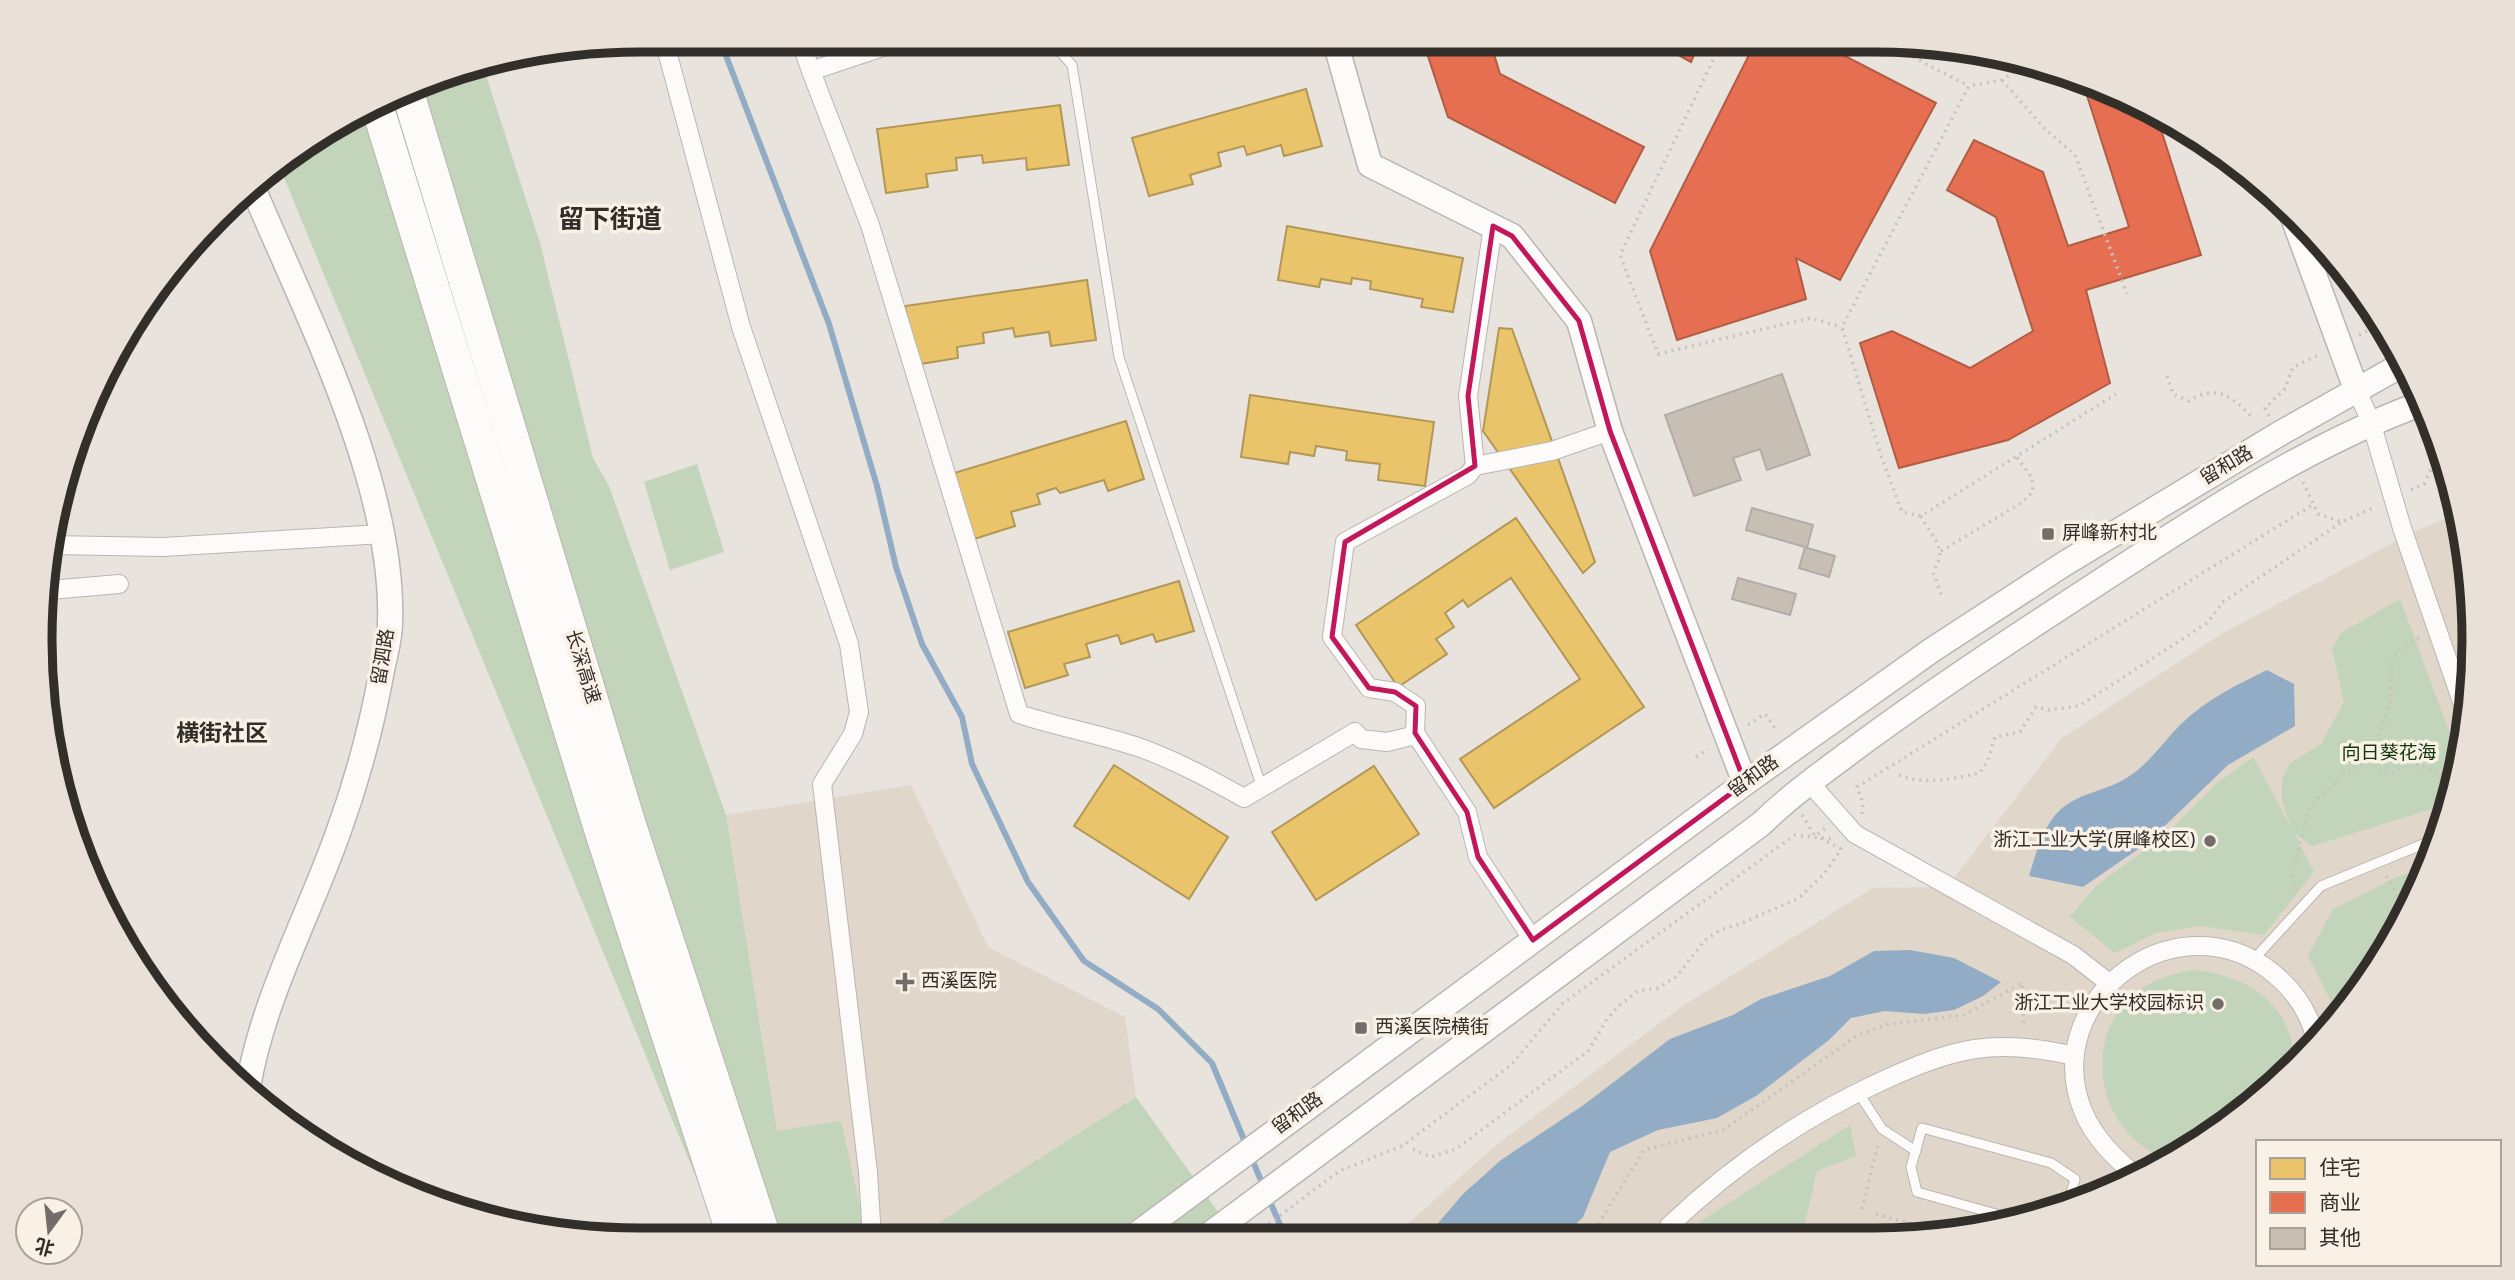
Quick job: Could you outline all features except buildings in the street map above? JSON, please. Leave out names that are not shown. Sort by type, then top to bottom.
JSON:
[{"type":"highway","name":"长深高速","points":[[410,99],[629,822],[762,1228]]},
{"type":"highway","name":"长深高速","points":[[378,114],[601,832],[731,1228]]},
{"type":"main road","points":[[1338,52],[1370,166],[1512,236],[1579,321],[1610,431],[1745,783]]},
{"type":"main road","name":"留泗路","points":[[249,1079],[253,1057],[338,832],[374,717],[391,624],[383,534],[359,444],[256,195]]},
{"type":"main road","points":[[2299,235],[2356,389]]},
{"type":"main road","name":"留和路","points":[[1144,1228],[1745,783],[1932,650],[2064,564],[2396,368]]},
{"type":"main road","name":"留和路","points":[[1218,1228],[1761,824],[1809,782],[1940,686],[2114,571],[2371,422],[2414,406]]},
{"type":"street","points":[[667,52],[741,327],[849,644],[859,712],[853,734],[822,784],[868,1172],[871,1228]]},
{"type":"street","points":[[804,52],[870,225],[1019,714],[1066,730],[1137,747],[1186,767],[1244,798],[1355,732],[1361,739],[1387,742],[1416,735]]},
{"type":"street","points":[[811,71],[866,52]]},
{"type":"street","points":[[1475,467],[1468,396],[1493,226]]},
{"type":"street","points":[[2356,389],[2371,422],[2435,628],[2459,695]]},
{"type":"street","points":[[1533,940],[1478,857],[1467,812],[1416,735],[1416,706],[1395,692],[1369,688],[1332,637],[1345,541],[1468,475],[1475,467],[1552,451],[1610,431]]},
{"type":"street","points":[[61,545],[163,547],[383,534]]},
{"type":"street","points":[[55,590],[119,584]]},
{"type":"street","points":[[1809,782],[1855,834],[2073,955],[2109,983]]},
{"type":"street","points":[[2129,1170],[2110,1154],[2094,1132],[2079,1096],[2075,1056],[2081,1029],[2092,1004],[2109,983],[2134,963],[2162,950],[2193,946],[2225,948],[2254,959],[2279,977],[2299,999],[2314,1030]]},
{"type":"street","points":[[1670,1228],[1714,1184],[1769,1143],[1858,1092],[1926,1061],[1975,1049],[2025,1047],[2075,1056]]},
{"type":"lane","points":[[1060,52],[1072,65],[1119,357],[1262,788]]},
{"type":"lane","points":[[2254,959],[2321,886],[2426,843]]},
{"type":"lane","points":[[1858,1092],[1882,1129],[1916,1151]]},
{"type":"lane","points":[[1997,1214],[1917,1192],[1911,1167],[1922,1128],[2052,1163],[2074,1179],[2070,1194]]},
{"type":"path","points":[[1716,52],[1620,255],[1658,354],[1810,318],[1842,327]]},
{"type":"path","points":[[1906,54],[1969,86],[2002,80],[2017,71]]},
{"type":"path","points":[[2002,80],[2045,129],[2075,155],[2127,294]]},
{"type":"path","points":[[1969,86],[1842,327],[1881,456],[1902,512],[1921,516],[2116,394]]},
{"type":"path","points":[[2167,376],[2173,394],[2189,401],[2201,394],[2219,392],[2235,398],[2251,416]]},
{"type":"path","points":[[1941,551],[2022,502],[2033,491],[2032,478],[2017,456]]},
{"type":"path","points":[[2424,484],[2434,461]]},
{"type":"path","points":[[1862,819],[1863,803],[1857,786],[2314,504]]},
{"type":"path","points":[[1921,516],[1941,551],[1940,562],[1933,572],[1943,599]]},
{"type":"path","points":[[1899,775],[1911,781],[1927,781],[1980,772],[1989,760],[1996,737],[2020,732],[2036,706],[2048,710],[2078,706],[2207,623],[2223,602],[2342,522]]},
{"type":"path","points":[[2298,897],[2292,874],[2311,806],[2343,774],[2369,760],[2391,702],[2391,663],[2397,651],[2435,628]]},
{"type":"path","points":[[2369,760],[2383,773],[2396,772],[2409,762],[2432,770],[2447,771]]},
{"type":"path","points":[[1264,1228],[1339,1171],[1402,1146],[1511,1065],[1562,1004],[1795,835],[1836,839],[1848,846]]},
{"type":"path","points":[[1413,1149],[1431,1157],[1456,1149],[1588,1051],[1607,1019],[1621,1004],[1638,991],[1658,988],[1676,977],[1704,940],[1720,930],[1740,925],[1799,898],[1825,873],[1841,849],[1815,836]]},
{"type":"path","points":[[2379,863],[2401,902]]},
{"type":"path","points":[[1596,1228],[1644,1150],[1723,1130],[1858,1035],[1889,1024],[1964,1015],[2022,983],[2025,1047]]},
{"type":"path","points":[[1862,1209],[1882,1129]]},
{"type":"path","points":[[1876,1214],[1917,1226]]},
{"type":"highlighted area","points":[[1493,226],[1512,236],[1579,321],[1610,431],[1745,783],[1533,940],[1478,857],[1467,812],[1415,733],[1416,706],[1395,692],[1369,688],[1332,637],[1345,542],[1475,466],[1468,396]]},
{"type":"shaded area","name":"浙江工业大学(屏峰校区)","points":[[2449,517],[2461,602],[2461,678],[2457,717],[2451,755],[2431,829],[2418,865],[2384,934],[2341,998],[2290,1055],[2233,1106],[2169,1149],[2100,1183],[2027,1207],[1952,1222],[1875,1228],[1403,1228],[1494,1147],[1684,1005],[1873,888],[1947,887],[2062,738],[2223,633],[2411,533]]},
{"type":"shaded area","name":"西溪医院","points":[[911,785],[988,947],[1125,1017],[1136,1097],[945,1228],[852,1228],[777,1131],[726,815]]},
{"type":"green space","points":[[485,74],[540,243],[593,458],[609,486],[726,815],[777,1131],[841,1121],[865,1228],[717,1228],[282,174],[346,131],[380,113],[415,97]]},
{"type":"green space","points":[[697,464],[724,552],[670,570],[644,482]]},
{"type":"green space","name":"向日葵花海","points":[[2400,599],[2453,742],[2437,807],[2312,846],[2294,833],[2314,872],[2264,935],[2202,926],[2155,933],[2115,953],[2070,917],[2096,886],[2169,832],[2216,784],[2253,757],[2291,827],[2282,800],[2282,780],[2289,764],[2321,744],[2344,702],[2332,648],[2341,633]]},
{"type":"green space","points":[[2415,871],[2384,934],[2334,1007],[2308,956],[2333,909],[2399,876]]},
{"type":"green space","points":[[2192,970],[2231,978],[2249,986],[2264,996],[2276,1009],[2286,1025],[2293,1052],[2233,1106],[2159,1154],[2143,1146],[2124,1128],[2111,1106],[2104,1080],[2103,1054],[2109,1029],[2122,1006],[2142,988],[2166,977]]},
{"type":"green space","points":[[1136,1097],[1230,1228],[931,1228]]},
{"type":"green space","points":[[1850,1125],[1856,1156],[1817,1171],[1804,1228],[1697,1228],[1701,1221]]},
{"type":"water","points":[[2267,670],[2294,684],[2295,726],[2228,765],[2147,843],[2083,887],[2029,876],[2045,831],[2061,809],[2077,799],[2128,777],[2156,752],[2181,724],[2211,700]]},
{"type":"water","points":[[1910,950],[1954,958],[2001,982],[1983,996],[1954,1010],[1924,1014],[1885,1011],[1851,1018],[1829,1040],[1756,1096],[1717,1118],[1658,1130],[1610,1152],[1583,1217],[1572,1228],[1434,1228],[1463,1194],[1501,1160],[1585,1104],[1670,1039],[1733,1015],[1761,999],[1830,976],[1874,951]]},
{"type":"waterway","points":[[725,52],[829,324],[877,486],[896,567],[922,644],[962,717],[972,764],[1028,882],[1084,961],[1158,1009],[1212,1063],[1247,1147]]},
{"type":"waterway","points":[[1251,1157],[1263,1185]]},
{"type":"waterway","points":[[1269,1199],[1281,1228]]},
{"type":"place","name":"屏峰新村北","points":[[2048,534]]},
{"type":"place","name":"浙江工业大学(屏峰校区)","points":[[2210,841]]},
{"type":"place","name":"西溪医院","points":[[905,982]]},
{"type":"place","name":"浙江工业大学校园标识","points":[[2218,1004]]},
{"type":"place","name":"西溪医院·横街","points":[[1361,1028]]},
{"type":"district","name":"留下街道","points":[[610,221]]},
{"type":"district","name":"横街社区","points":[[222,735]]}]
